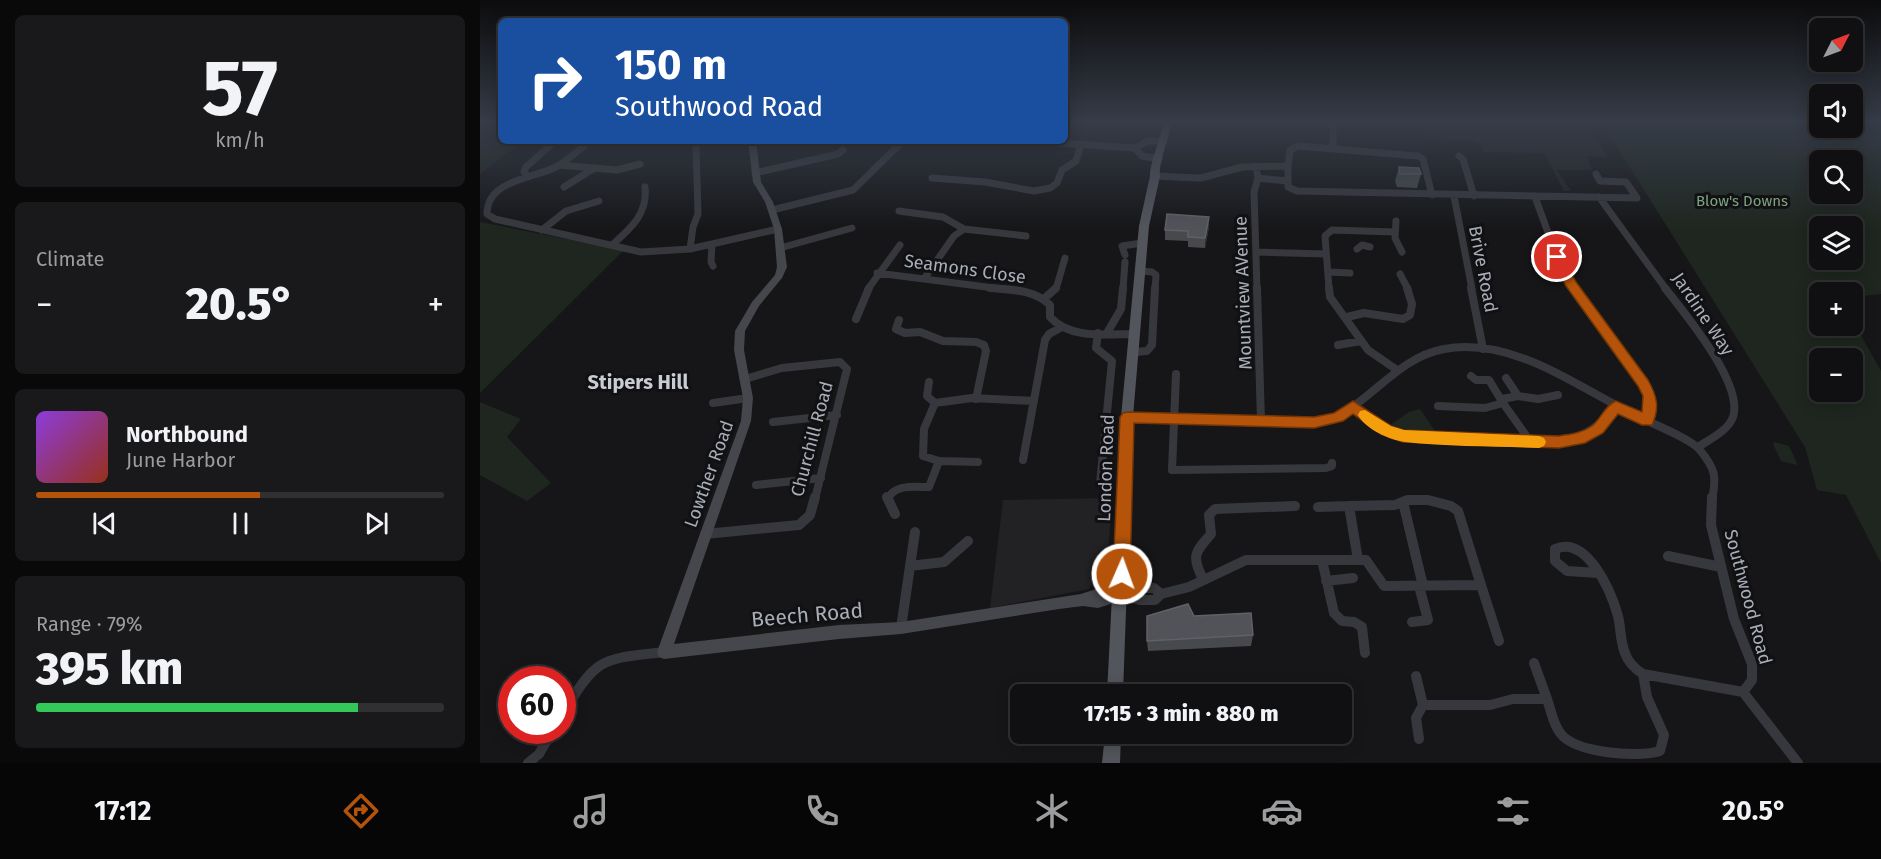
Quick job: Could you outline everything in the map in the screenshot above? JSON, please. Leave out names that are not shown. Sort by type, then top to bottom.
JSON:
[{"type":"main road","name":"London Road","points":[[1116,684],[1128,417],[1142,243],[1147,207],[1155,176],[1162,166],[1159,159]]},
{"type":"main road","points":[[1111,763],[1112,744]]},
{"type":"street","points":[[528,177],[524,172],[526,167],[535,159]]},
{"type":"street","points":[[567,159],[558,165],[498,190],[488,199],[486,214],[495,219],[641,252],[690,249],[778,229]]},
{"type":"street","points":[[690,249],[693,227],[698,214],[696,159]]},
{"type":"street","name":"Lowther Road","points":[[664,652],[746,421],[748,398],[739,350],[740,331],[755,304],[779,276],[782,267],[778,229],[772,210],[757,182],[754,159]]},
{"type":"street","points":[[755,173],[829,159]]},
{"type":"street","points":[[772,210],[853,190],[886,159]]},
{"type":"street","points":[[932,178],[991,183],[1013,189],[1041,191],[1056,183],[1062,171],[1077,159]]},
{"type":"street","points":[[1289,159],[1288,187],[1297,190],[1454,196],[1637,198],[1626,182],[1600,181],[1596,174]]},
{"type":"street","points":[[1422,159],[1432,195]]},
{"type":"street","points":[[1462,159],[1474,196]]},
{"type":"street","points":[[558,165],[593,170],[616,170],[640,164]]},
{"type":"street","name":"Mountview AVenue","points":[[1256,166],[1258,178],[1254,192],[1261,421]]},
{"type":"street","points":[[1155,176],[1200,178],[1242,167],[1288,166]]},
{"type":"street","points":[[564,187],[593,170]]},
{"type":"street","points":[[1258,178],[1287,181]]},
{"type":"street","points":[[612,245],[645,209],[645,187]]},
{"type":"street","name":"Brive Road","points":[[1454,196],[1482,349]]},
{"type":"street","points":[[1535,196],[1557,257],[1571,284],[1650,396],[1647,421]]},
{"type":"street","name":"Jardine Way","points":[[1599,197],[1719,361],[1734,400],[1733,417],[1725,429],[1698,447]]},
{"type":"street","points":[[542,230],[566,211],[599,201]]},
{"type":"street","points":[[899,211],[950,219],[958,222],[964,229]]},
{"type":"street","points":[[1396,221],[1394,232],[1396,246],[1402,252]]},
{"type":"street","points":[[780,248],[852,228]]},
{"type":"street","points":[[924,279],[954,236],[964,229],[1026,236]]},
{"type":"street","points":[[1394,232],[1332,230],[1324,236],[1330,297],[1347,317],[1360,341],[1368,350],[1397,370]]},
{"type":"street","points":[[1360,232],[1363,247]]},
{"type":"street","points":[[1103,333],[1121,309],[1124,245],[1142,243]]},
{"type":"street","points":[[712,244],[711,262],[713,266]]},
{"type":"street","name":"Seamons Close","points":[[856,319],[869,287],[900,245]]},
{"type":"street","points":[[1257,252],[1326,254]]},
{"type":"street","points":[[1044,299],[1055,291],[1065,258]]},
{"type":"street","points":[[1135,352],[1147,351],[1152,345],[1156,275],[1152,272],[1140,271]]},
{"type":"street","points":[[1328,272],[1350,273]]},
{"type":"street","name":"Seamons Close","points":[[878,273],[1031,293],[1044,299],[1050,305],[1050,317],[1060,328]]},
{"type":"street","points":[[1347,317],[1371,314],[1405,322],[1412,309],[1407,287],[1400,274]]},
{"type":"street","points":[[1407,287],[1418,286]]},
{"type":"street","points":[[899,320],[896,329],[905,333],[920,332],[943,341],[976,342],[984,345],[986,351],[976,399]]},
{"type":"street","points":[[1023,460],[1045,340],[1049,334],[1060,328],[1070,331],[1135,334]]},
{"type":"street","name":"London Road","points":[[1100,484],[1112,367],[1112,361],[1096,348],[1103,333]]},
{"type":"street","points":[[1338,345],[1360,341]]},
{"type":"street","name":"Southwood Road","points":[[1128,417],[1324,422],[1340,416],[1415,358],[1432,352],[1482,349],[1499,351],[1534,362],[1698,447],[1715,472],[1711,520],[1734,620],[1752,664],[1752,680],[1743,692]]},
{"type":"street","name":"Churchill Road","points":[[705,534],[800,525],[810,515],[847,369],[840,362],[782,368],[745,379]]},
{"type":"street","points":[[1176,374],[1176,419],[1172,470],[1326,468],[1332,466],[1332,463]]},
{"type":"street","points":[[1470,376],[1476,380],[1489,380],[1530,441]]},
{"type":"street","points":[[1506,378],[1518,396]]},
{"type":"street","points":[[929,382],[927,396],[935,402]]},
{"type":"street","points":[[1438,406],[1485,408],[1518,396],[1538,399],[1558,395]]},
{"type":"street","points":[[713,403],[748,398]]},
{"type":"street","points":[[978,462],[928,460],[923,456],[921,449],[935,402],[946,399],[1034,401]]},
{"type":"street","points":[[1353,406],[1386,430],[1403,436],[1559,442],[1580,438],[1598,429],[1616,406]]},
{"type":"street","points":[[773,422],[837,415]]},
{"type":"street","points":[[895,514],[887,497],[891,491],[900,487],[929,487],[939,461]]},
{"type":"street","points":[[756,485],[821,478]]},
{"type":"street","points":[[1318,507],[1395,505],[1428,500],[1451,506],[1458,511],[1499,641]]},
{"type":"street","points":[[1403,502],[1428,620],[1412,622]]},
{"type":"street","points":[[1203,579],[1195,561],[1196,552],[1211,534],[1209,515],[1215,509],[1295,506]]},
{"type":"street","points":[[1349,506],[1358,560]]},
{"type":"street","points":[[900,628],[915,532]]},
{"type":"street","points":[[910,566],[944,562],[968,541]]},
{"type":"street","points":[[1668,556],[1721,567]]},
{"type":"street","points":[[1121,595],[1140,600],[1155,600],[1161,594],[1179,591],[1246,560],[1366,560],[1371,564],[1377,581],[1384,586],[1481,585]]},
{"type":"street","points":[[1322,560],[1337,617],[1342,621],[1354,622],[1362,627],[1365,653]]},
{"type":"street","points":[[1598,573],[1618,614],[1624,651],[1636,670],[1643,674],[1743,692],[1798,763]]},
{"type":"street","points":[[1326,581],[1353,578]]},
{"type":"street","name":"Beech Road","points":[[576,694],[590,672],[599,665],[615,659],[839,632],[900,628],[1083,600],[1098,602],[1121,595]]},
{"type":"street","points":[[1534,663],[1560,733],[1570,743],[1583,748],[1651,754],[1660,751],[1664,735],[1647,697],[1643,674]]},
{"type":"street","points":[[1416,676],[1423,705],[1416,717],[1419,739]]},
{"type":"street","points":[[1423,705],[1490,705],[1513,699],[1547,699]]},
{"type":"street","points":[[528,763],[539,754],[545,744]]},
{"type":"shaded area","points":[[1547,159],[1588,159],[1592,170],[1557,170],[1571,191],[1564,191]]},
{"type":"shaded area","points":[[1112,498],[1108,555],[1089,589],[990,608],[1003,500]]},
{"type":"green space","points":[[480,159],[500,159],[480,174]]},
{"type":"green space","name":"Blow's Downs","points":[[1624,159],[1809,159],[1809,204],[1863,204],[1863,159],[1881,159],[1881,294],[1863,296],[1863,282],[1809,282],[1809,336],[1861,336],[1881,371],[1881,563],[1846,495],[1817,490],[1805,447]]},
{"type":"green space","points":[[480,222],[624,250],[480,393]]},
{"type":"green space","points":[[480,402],[521,419],[507,437],[551,483],[527,501],[480,475]]},
{"type":"green space","points":[[1420,409],[1435,431],[1409,430],[1390,425],[1409,412]]},
{"type":"green space","points":[[1775,442],[1789,446],[1796,465],[1781,461],[1773,444]]},
{"type":"building","points":[[1399,167],[1419,168],[1421,174],[1400,174]]},
{"type":"building","points":[[1167,214],[1209,217],[1205,238],[1188,237],[1188,231],[1165,230]]},
{"type":"building","points":[[1188,604],[1194,616],[1251,613],[1253,635],[1147,641],[1147,616]]},
{"type":"slow traffic","points":[[1365,415],[1386,430],[1403,436],[1539,442]]},
{"type":"district","name":"Stipers Hill","points":[[638,382]]},
{"type":"route","points":[[1122,574],[1128,417],[1314,423],[1338,417],[1353,406],[1386,430],[1403,436],[1559,442],[1580,438],[1598,429],[1616,406],[1647,421],[1650,396],[1643,383],[1571,284],[1557,257]]}]
